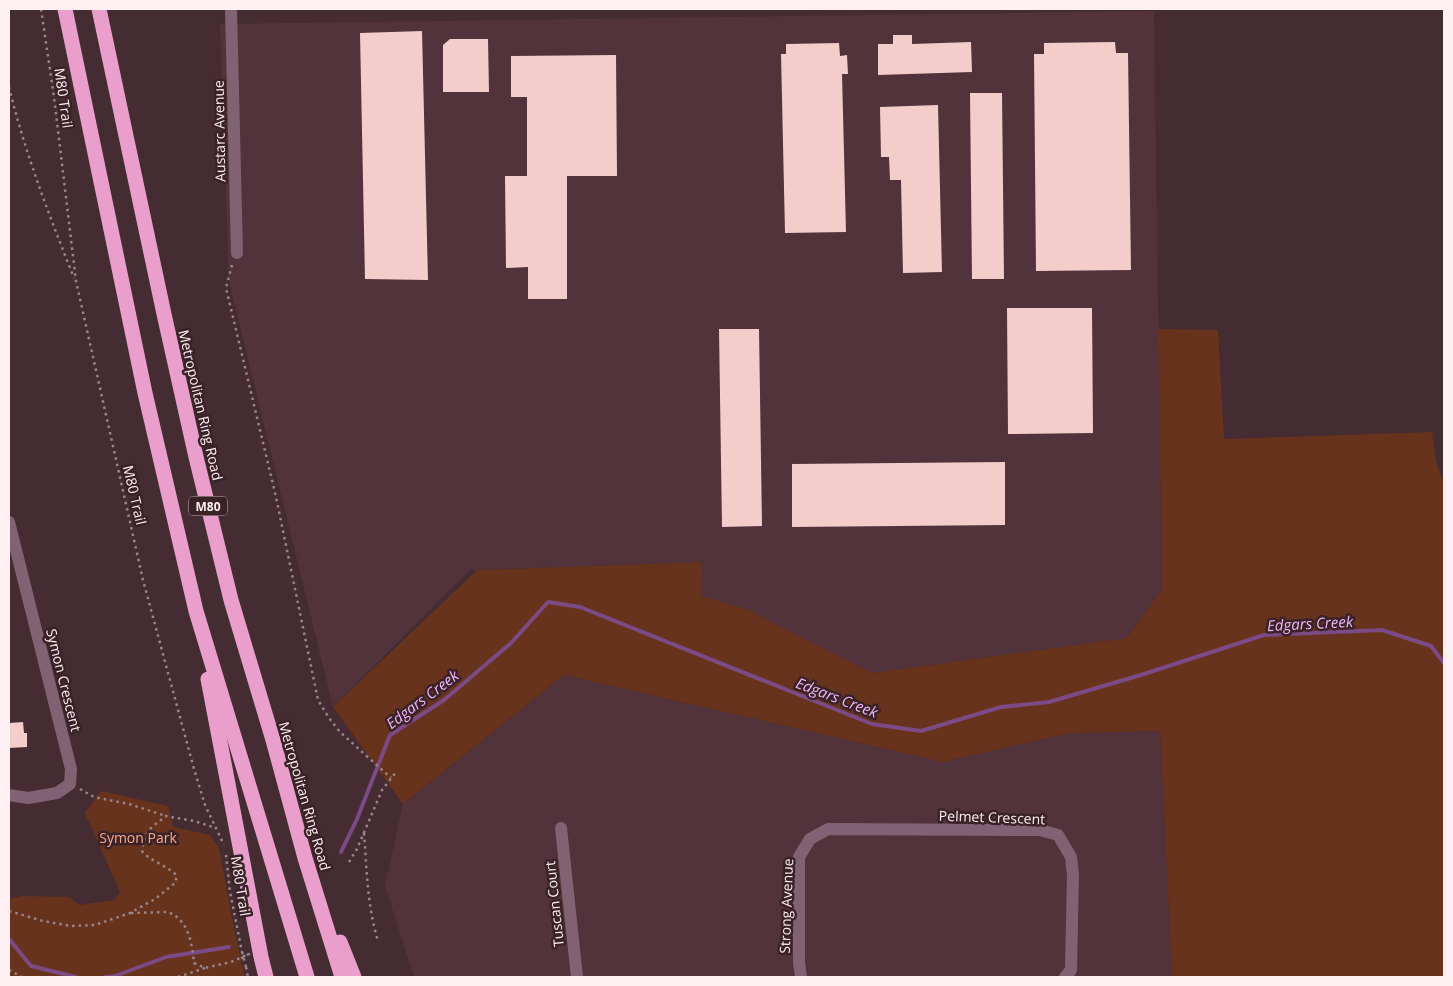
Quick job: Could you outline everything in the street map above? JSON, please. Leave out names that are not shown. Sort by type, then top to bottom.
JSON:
[{"type":"highway","name":"M80","points":[[65,9],[147,402],[196,611],[306,977]]},
{"type":"highway","name":"Metropolitan Ring Road","points":[[99,9],[148,244],[196,457],[232,600],[305,858],[342,977]]},
{"type":"highway","points":[[196,611],[266,977]]},
{"type":"highway","points":[[305,858],[354,977]]},
{"type":"street","name":"Austarc Avenue","points":[[232,9],[237,254]]},
{"type":"street","name":"Symon Crescent","points":[[9,522],[71,769],[70,784]]},
{"type":"street","points":[[9,795],[28,798],[57,793],[70,784]]},
{"type":"street","name":"Tuscan Court","points":[[561,828],[577,977]]},
{"type":"street","name":"Pelmet Crescent","points":[[810,838],[828,829],[1040,830],[1058,835],[1071,857],[1073,875],[1071,970],[1065,977]]},
{"type":"street","name":"Strong Avenue","points":[[801,977],[799,963],[799,857],[810,838]]},
{"type":"path","name":"M80 Trail","points":[[41,9],[56,106],[76,281],[144,580],[194,769],[205,805],[225,846]]},
{"type":"path","points":[[9,87],[20,130],[46,207],[76,281]]},
{"type":"path","points":[[237,254],[233,261],[226,288],[276,497],[318,700],[340,732],[391,778]]},
{"type":"path","points":[[349,862],[358,849],[382,790],[397,771]]},
{"type":"path","points":[[70,784],[94,797],[129,804],[166,816],[194,821],[217,828]]},
{"type":"path","points":[[9,911],[43,921],[71,926],[95,925],[130,913],[155,899],[175,883],[177,876],[172,870],[147,857],[142,851],[144,837],[148,829],[166,816]]},
{"type":"path","points":[[364,833],[368,895],[372,921],[378,940]]},
{"type":"path","name":"M80 Trail","points":[[226,855],[230,892],[248,977]]},
{"type":"path","points":[[130,913],[156,914],[168,912],[174,914],[188,932],[194,963],[205,968]]},
{"type":"path","points":[[178,977],[231,962],[249,954],[240,959]]},
{"type":"path","points":[[9,970],[22,977]]},
{"type":"shaded area","points":[[1154,11],[1162,589],[1127,638],[872,673],[746,609],[700,596],[701,562],[470,570],[333,707],[229,281],[220,24]]},
{"type":"shaded area","points":[[564,675],[943,762],[1070,733],[1160,731],[1172,977],[414,977],[385,886],[403,804]]},
{"type":"green space","points":[[1158,329],[1218,330],[1224,439],[1432,432],[1436,462],[1444,483],[1444,977],[1172,977],[1160,731],[1070,733],[943,762],[564,675],[403,804],[333,707],[477,570],[702,562],[701,596],[746,609],[872,673],[1127,638],[1162,589]]},
{"type":"green space","name":"Symon Park","points":[[101,791],[168,806],[173,827],[210,835],[219,848],[245,977],[9,977],[9,899],[22,896],[69,897],[80,905],[114,900],[120,892],[85,813]]},
{"type":"building","points":[[422,31],[428,280],[365,279],[360,33]]},
{"type":"building","points":[[893,35],[912,35],[912,44],[971,42],[972,72],[878,75],[878,44],[893,44]]},
{"type":"building","points":[[450,39],[488,39],[489,92],[443,92],[443,45]]},
{"type":"building","points":[[1115,42],[1116,53],[1128,53],[1131,270],[1036,271],[1034,54],[1044,54],[1044,43]]},
{"type":"building","points":[[839,43],[840,56],[847,55],[848,74],[842,74],[846,232],[785,233],[781,54],[786,54],[786,44]]},
{"type":"building","points":[[616,55],[617,176],[567,176],[567,299],[528,299],[528,267],[506,268],[505,176],[527,176],[527,97],[511,97],[511,56]]},
{"type":"building","points":[[970,93],[1002,93],[1004,279],[972,279]]},
{"type":"building","points":[[938,105],[942,272],[903,273],[901,180],[890,180],[889,157],[881,157],[880,107]]},
{"type":"building","points":[[1007,308],[1092,308],[1093,433],[1008,434]]},
{"type":"building","points":[[719,329],[759,329],[762,526],[722,527]]},
{"type":"building","points":[[1005,462],[1005,525],[792,527],[792,464]]},
{"type":"building","points":[[23,722],[24,733],[27,733],[27,747],[9,748],[9,723]]},
{"type":"waterway","name":"Edgars Creek","points":[[341,852],[357,819],[390,735],[444,700],[511,643],[548,602],[580,607],[872,724],[921,731],[1001,707],[1049,702],[1144,674],[1264,635],[1382,630],[1431,646],[1444,663]]},
{"type":"waterway","name":"Edgars Creek","points":[[9,939],[31,966],[76,977]]},
{"type":"waterway","name":"Edgars Creek","points":[[105,977],[115,976],[166,957],[229,947]]}]
